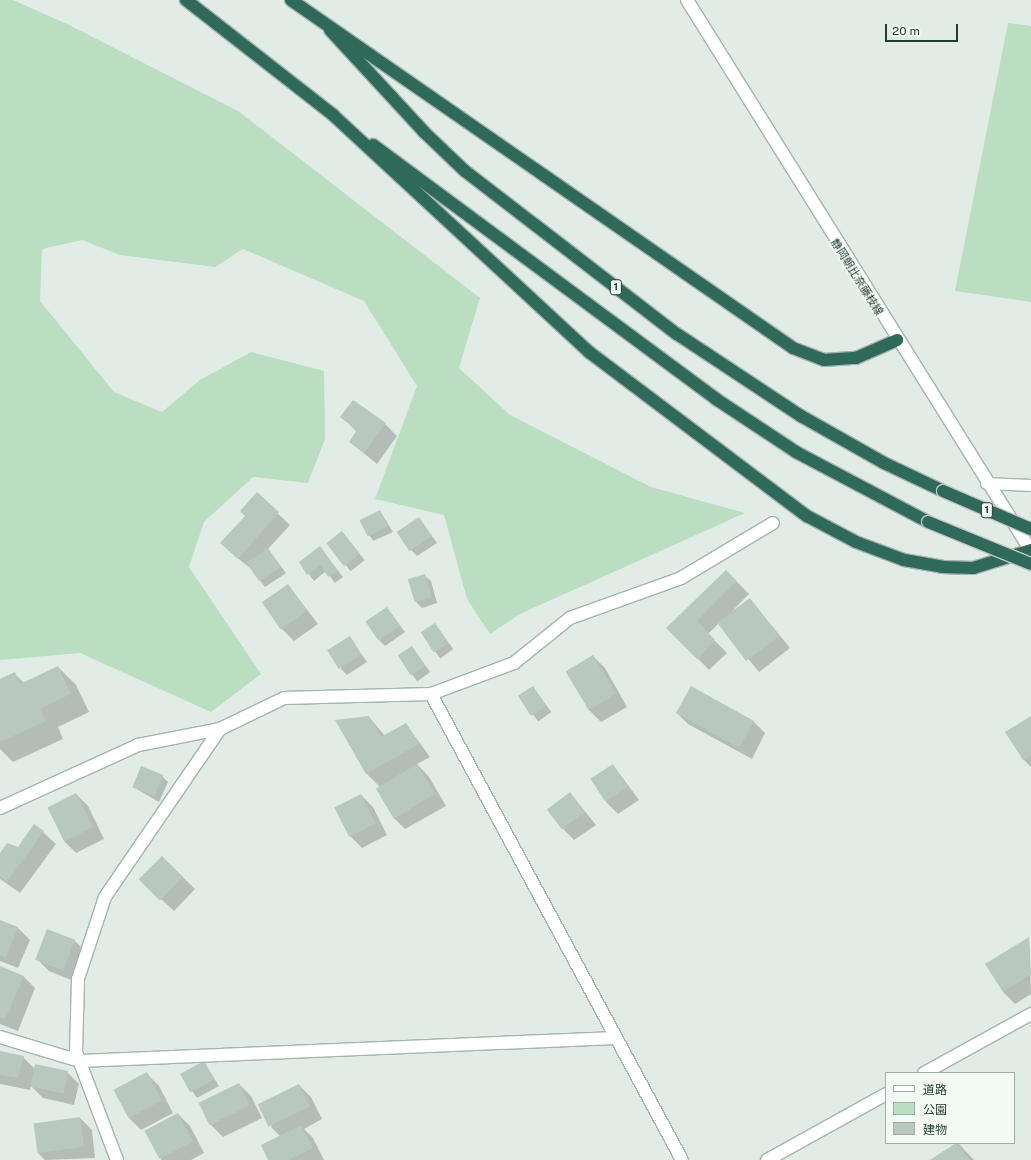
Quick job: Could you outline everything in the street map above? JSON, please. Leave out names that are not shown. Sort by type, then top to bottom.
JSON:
[{"type":"highway","points":[[186,0],[333,115],[716,399],[802,455],[928,522],[1031,564]]},
{"type":"highway","points":[[290,0],[330,30],[793,348],[824,360],[856,358],[896,340]]},
{"type":"highway","name":"1","points":[[330,30],[424,132],[465,171],[677,334],[801,416],[884,463],[943,491],[1031,529]]},
{"type":"highway","points":[[333,115],[589,352],[806,516],[856,542],[904,560],[942,568],[973,568],[1031,551]]},
{"type":"street","name":"静岡朝比奈藤枝線","points":[[687,0],[896,340],[986,483],[1031,551]]},
{"type":"street","points":[[0,808],[138,745],[220,729],[284,698],[431,694],[514,663],[570,618],[681,578],[773,523]]},
{"type":"street","points":[[431,694],[682,1160]]},
{"type":"street","points":[[117,1160],[76,1052],[78,979],[105,897],[220,729]]},
{"type":"street","points":[[926,1072],[1031,1014]]},
{"type":"street","points":[[0,1037],[80,1061],[616,1038]]},
{"type":"street","points":[[767,1160],[885,1095]]},
{"type":"lane","points":[[986,483],[1031,485]]},
{"type":"green space","points":[[0,0],[13,0],[67,24],[238,111],[480,298],[459,368],[510,415],[651,487],[745,513],[520,614],[490,634],[467,599],[444,515],[375,499],[417,386],[364,301],[243,249],[215,267],[120,255],[82,240],[42,249],[40,301],[114,392],[162,412],[200,380],[251,352],[324,371],[325,439],[308,483],[253,477],[204,522],[189,567],[261,674],[211,712],[80,653],[0,660]]},
{"type":"green space","points":[[1008,23],[1031,26],[1031,302],[955,291]]},
{"type":"building","points":[[353,400],[386,423],[364,453],[349,442],[357,430],[340,417]]},
{"type":"building","points":[[257,492],[279,512],[238,559],[220,543],[245,516],[240,511]]},
{"type":"building","points":[[380,510],[388,526],[368,536],[360,520]]},
{"type":"building","points":[[419,517],[432,536],[409,551],[397,532]]},
{"type":"building","points":[[342,531],[360,554],[344,566],[326,543]]},
{"type":"building","points":[[320,546],[338,571],[328,577],[321,565],[307,575],[299,562]]},
{"type":"building","points":[[268,548],[281,567],[259,582],[246,563]]},
{"type":"building","points":[[726,570],[737,581],[697,621],[715,640],[697,659],[666,628]]},
{"type":"building","points":[[425,574],[432,597],[415,602],[408,579]]},
{"type":"building","points":[[288,584],[307,611],[281,629],[262,602]]},
{"type":"building","points":[[750,598],[779,636],[746,661],[717,623]]},
{"type":"building","points":[[387,607],[400,626],[378,641],[365,622]]},
{"type":"building","points":[[435,623],[448,643],[434,652],[421,632]]},
{"type":"building","points":[[350,636],[362,655],[339,669],[327,650]]},
{"type":"building","points":[[412,646],[425,666],[411,675],[398,655]]},
{"type":"building","points":[[593,655],[616,694],[589,710],[566,671]]},
{"type":"building","points":[[58,666],[71,694],[40,709],[46,721],[0,742],[0,679],[15,672],[20,684]]},
{"type":"building","points":[[533,686],[546,706],[531,716],[518,696]]},
{"type":"building","points":[[691,686],[754,721],[739,748],[676,713]]},
{"type":"building","points":[[369,716],[381,737],[406,723],[419,744],[366,774],[335,720]]},
{"type":"building","points":[[1031,716],[1031,755],[1023,760],[1005,732]]},
{"type":"building","points":[[417,764],[435,794],[394,819],[376,789]]},
{"type":"building","points":[[613,764],[628,787],[605,801],[590,779]]},
{"type":"building","points":[[141,766],[163,775],[155,796],[132,787]]},
{"type":"building","points":[[570,792],[585,812],[562,829],[547,809]]},
{"type":"building","points":[[76,793],[93,827],[65,841],[47,808]]},
{"type":"building","points":[[361,794],[376,823],[349,837],[334,808]]},
{"type":"building","points":[[34,824],[44,831],[7,882],[0,877],[0,853],[7,843],[18,847]]},
{"type":"building","points":[[162,856],[183,877],[160,901],[139,879]]},
{"type":"building","points":[[0,920],[18,927],[6,957],[0,955]]},
{"type":"building","points":[[47,929],[75,940],[63,971],[35,960]]},
{"type":"building","points":[[1029,937],[1031,974],[1003,992],[985,964]]},
{"type":"building","points":[[0,966],[24,976],[5,1019],[0,1017]]},
{"type":"building","points":[[0,1051],[24,1056],[18,1078],[0,1075]]},
{"type":"building","points":[[204,1061],[214,1080],[190,1092],[180,1074]]},
{"type":"building","points":[[35,1064],[68,1071],[63,1094],[30,1086]]},
{"type":"building","points":[[147,1072],[162,1100],[128,1118],[113,1090]]},
{"type":"building","points":[[239,1083],[250,1105],[210,1125],[199,1103]]},
{"type":"building","points":[[299,1084],[310,1106],[269,1127],[258,1104]]},
{"type":"building","points":[[178,1113],[193,1141],[159,1159],[144,1131]]},
{"type":"building","points":[[80,1117],[84,1147],[38,1153],[33,1124]]},
{"type":"building","points":[[301,1125],[313,1148],[289,1160],[268,1160],[261,1145]]},
{"type":"building","points":[[954,1144],[957,1144],[970,1160],[930,1160]]}]
